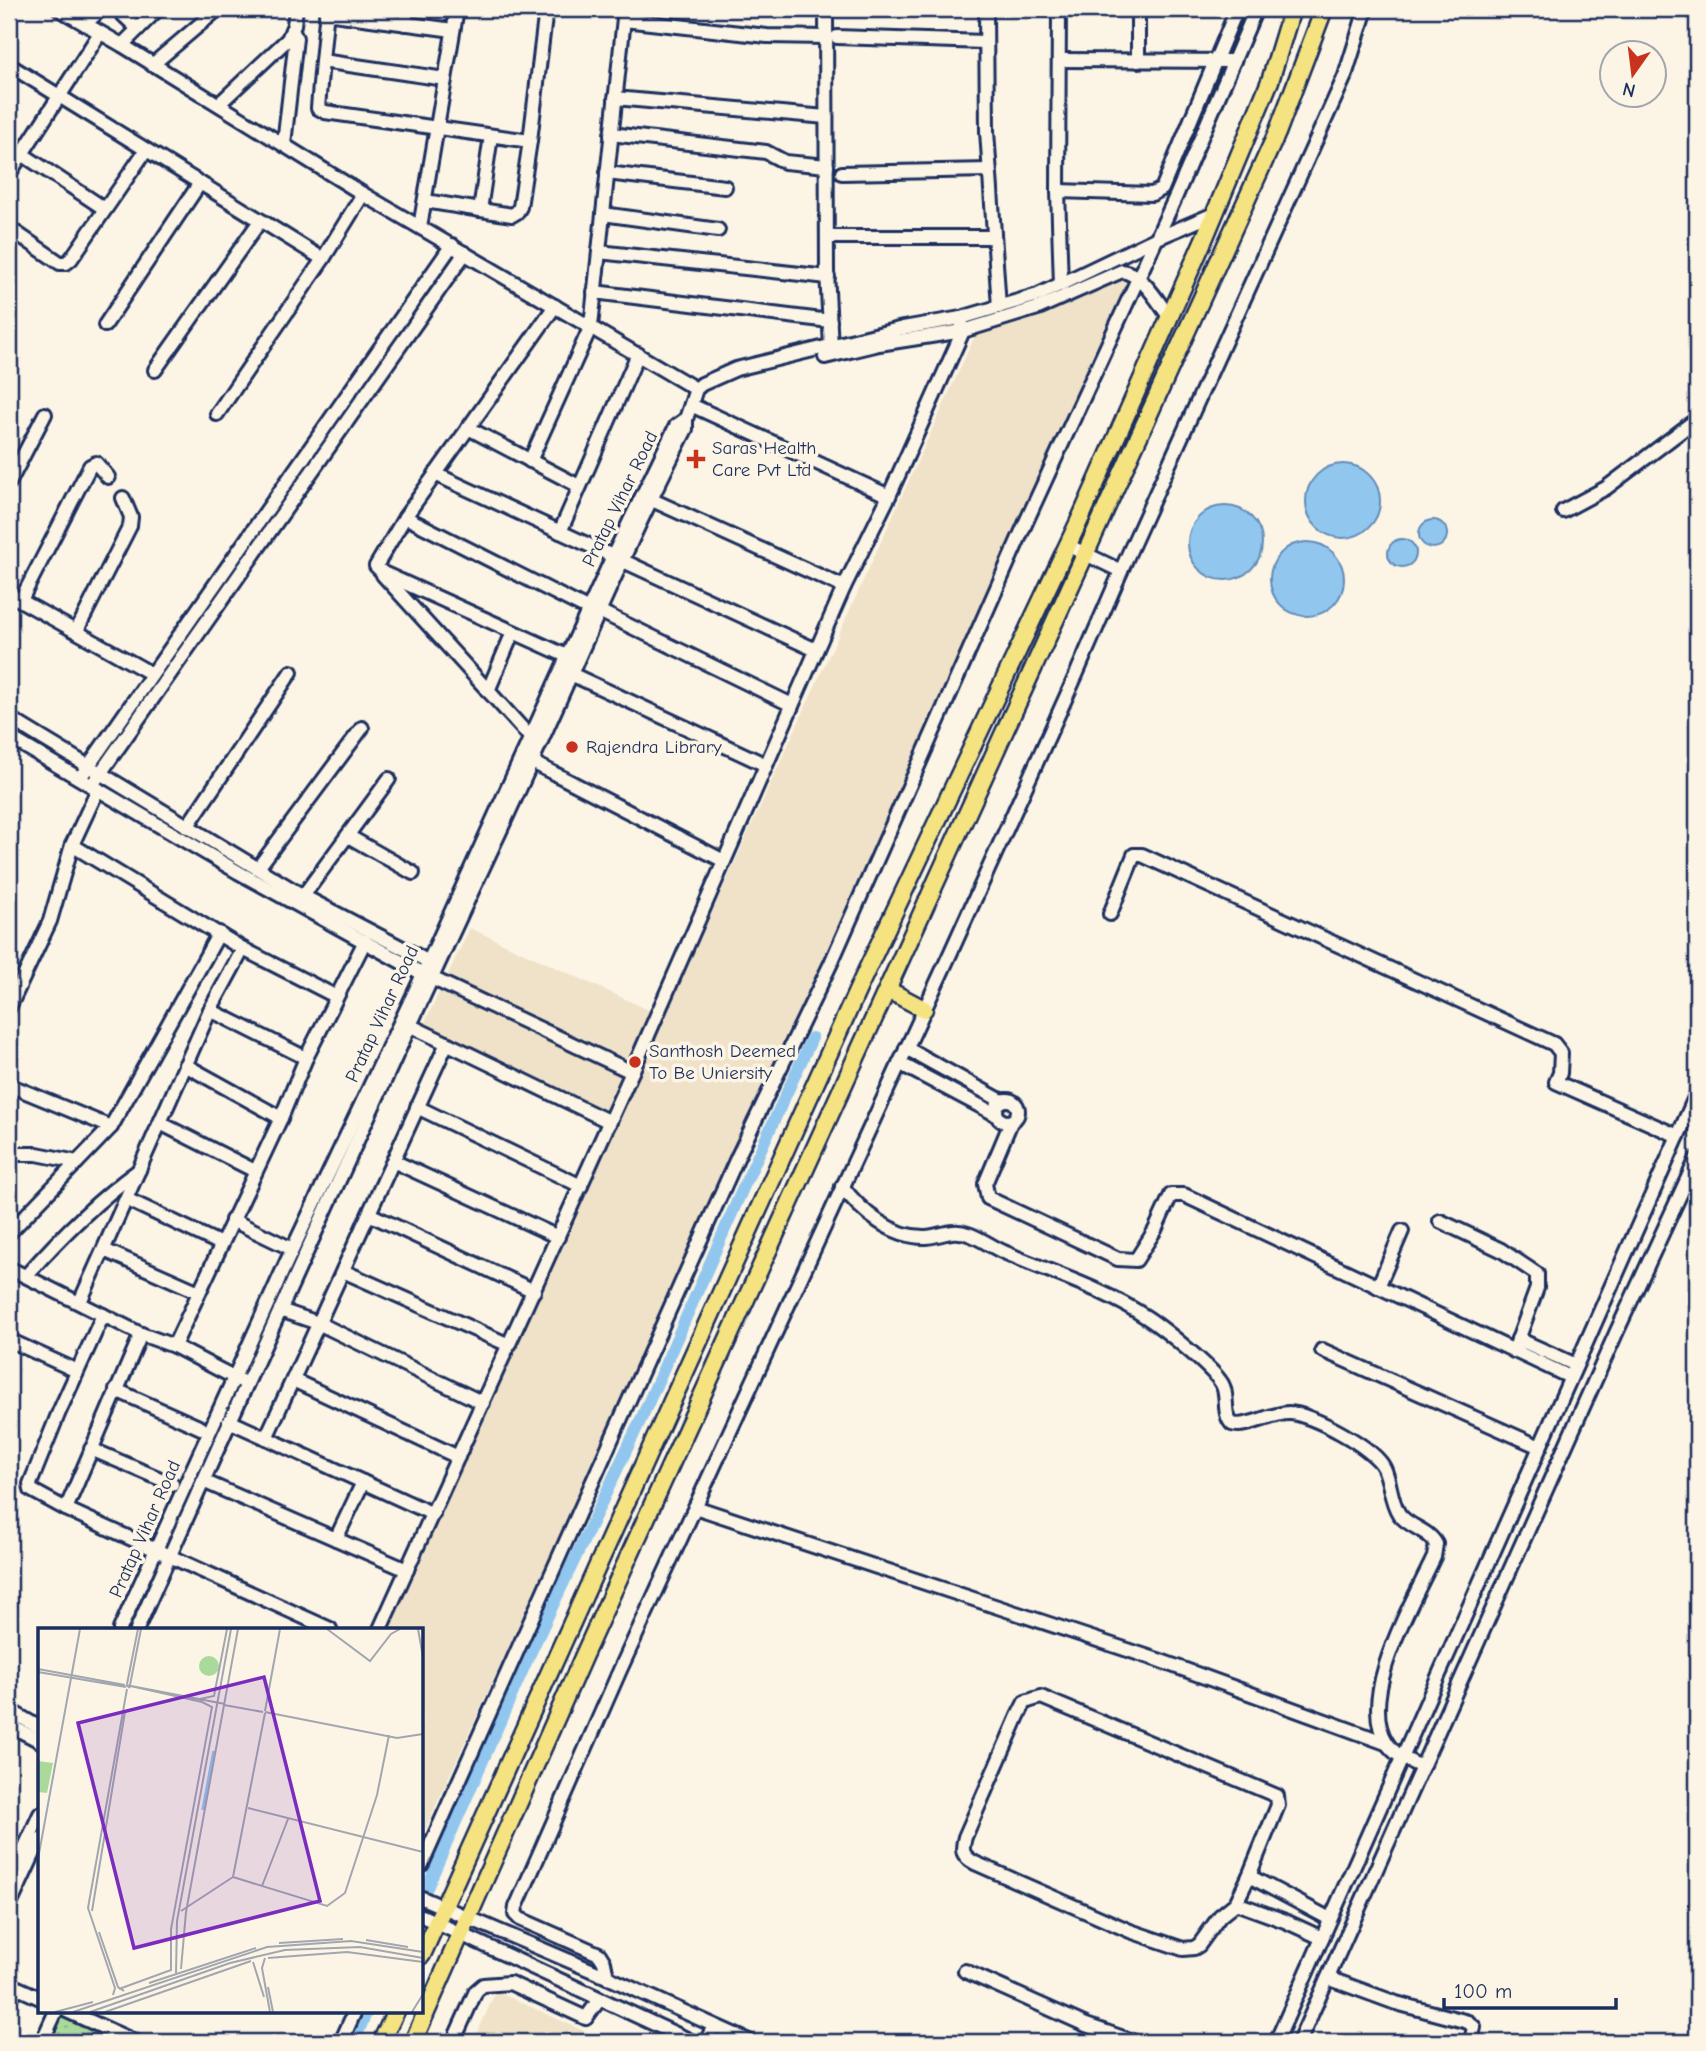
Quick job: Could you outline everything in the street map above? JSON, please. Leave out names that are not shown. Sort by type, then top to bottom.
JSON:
[{"type":"main road","points":[[424,1941],[432,1903],[1067,545],[1170,318],[1270,81],[1293,9]]},
{"type":"main road","points":[[413,2042],[584,1655],[1277,133],[1318,10]]},
{"type":"main road","points":[[888,990],[924,1009]]},
{"type":"main road","points":[[381,2042],[396,2012]]},
{"type":"street","points":[[59,9],[363,194],[696,389],[702,384],[719,379],[736,378],[1038,308],[1118,272],[1127,271],[1139,279],[1170,318]]},
{"type":"street","points":[[85,24],[101,9]]},
{"type":"street","points":[[117,9],[138,29]]},
{"type":"street","points":[[122,45],[158,9]]},
{"type":"street","points":[[152,65],[218,9]]},
{"type":"street","points":[[219,104],[283,44],[292,30],[296,9]]},
{"type":"street","points":[[405,23],[407,9]]},
{"type":"street","points":[[420,227],[457,9]]},
{"type":"street","points":[[425,201],[512,215],[517,212],[530,141],[546,9]]},
{"type":"street","points":[[826,9],[831,37],[827,117],[831,347]]},
{"type":"street","points":[[986,9],[989,170],[999,307]]},
{"type":"street","points":[[1059,9],[1058,191],[1061,285]]},
{"type":"street","points":[[1138,9],[1138,61]]},
{"type":"street","points":[[1058,191],[1152,194],[1162,189],[1237,9]]},
{"type":"street","points":[[424,1860],[738,1156],[831,963],[1026,523],[1139,279],[1173,191],[1256,9]]},
{"type":"street","points":[[607,1977],[599,1954],[520,1919],[515,1911],[620,1670],[1072,684],[1345,76],[1366,9]]},
{"type":"street","points":[[453,30],[326,11],[318,105],[321,111],[530,141]]},
{"type":"street","points":[[530,461],[591,326],[624,14],[767,36],[985,42]]},
{"type":"street","points":[[284,144],[296,38],[292,30]]},
{"type":"street","points":[[9,174],[100,33]]},
{"type":"street","points":[[1060,60],[1234,61]]},
{"type":"street","points":[[322,61],[445,79]]},
{"type":"street","points":[[9,65],[323,260]]},
{"type":"street","points":[[615,98],[827,117]]},
{"type":"street","points":[[611,134],[763,151],[785,162],[827,166]]},
{"type":"street","points":[[480,210],[491,136]]},
{"type":"street","points":[[9,228],[60,263],[66,263],[146,149]]},
{"type":"street","points":[[22,155],[105,209]]},
{"type":"street","points":[[842,173],[989,170]]},
{"type":"street","points":[[607,173],[724,187]]},
{"type":"street","points":[[105,325],[200,183]]},
{"type":"street","points":[[217,414],[323,260],[363,194]]},
{"type":"street","points":[[603,214],[718,230]]},
{"type":"street","points":[[719,379],[736,369],[903,328],[962,324],[999,307],[1061,285],[1155,239],[1214,214]]},
{"type":"street","points":[[155,370],[260,220]]},
{"type":"street","points":[[827,237],[993,236]]},
{"type":"street","points":[[94,769],[452,245]]},
{"type":"street","points":[[599,252],[828,277]]},
{"type":"street","points":[[9,1008],[50,920],[94,769],[152,674],[229,575],[465,253]]},
{"type":"street","points":[[594,292],[830,321]]},
{"type":"street","points":[[531,738],[379,571],[376,564],[405,517],[555,306]]},
{"type":"street","points":[[380,1628],[610,1122],[844,587],[889,496],[962,324]]},
{"type":"street","points":[[561,532],[638,354]]},
{"type":"street","name":"Pratap Vihar Road","points":[[617,558],[686,429],[686,419],[696,389]]},
{"type":"street","points":[[691,405],[889,496]]},
{"type":"street","points":[[9,482],[45,414]]},
{"type":"street","name":"Pratap Vihar Road","points":[[137,1628],[229,1421],[241,1381],[292,1249],[487,848],[532,762],[571,674],[594,611],[676,426],[686,419]]},
{"type":"street","points":[[1563,511],[1606,488],[1697,419]]},
{"type":"street","points":[[467,428],[579,486]]},
{"type":"street","points":[[21,600],[90,466],[96,463],[108,477]]},
{"type":"street","points":[[435,474],[816,650]]},
{"type":"street","points":[[78,631],[130,526],[131,517],[123,498]]},
{"type":"street","points":[[650,499],[844,587]]},
{"type":"street","points":[[405,517],[792,705]]},
{"type":"street","points":[[1067,545],[1121,571]]},
{"type":"street","points":[[379,571],[569,657]]},
{"type":"street","points":[[9,594],[152,674]]},
{"type":"street","name":"Pratap Vihar Road","points":[[487,848],[531,738],[594,611]]},
{"type":"street","points":[[488,691],[513,632]]},
{"type":"street","points":[[187,827],[291,672]]},
{"type":"street","points":[[571,674],[766,765]]},
{"type":"street","points":[[9,718],[187,827],[430,970],[632,1072]]},
{"type":"street","points":[[258,868],[362,728]]},
{"type":"street","points":[[9,737],[238,872],[365,942],[430,970]]},
{"type":"street","points":[[532,762],[724,862]]},
{"type":"street","points":[[303,896],[389,779]]},
{"type":"street","points":[[348,835],[413,873]]},
{"type":"street","points":[[72,845],[243,949],[335,996]]},
{"type":"street","points":[[1110,914],[1134,855],[1142,855],[1554,1044],[1561,1053],[1560,1073],[1556,1082],[1678,1136]]},
{"type":"street","points":[[9,1233],[111,1127],[219,933]]},
{"type":"street","points":[[174,1346],[335,996],[365,942]]},
{"type":"street","points":[[80,1302],[210,1010],[243,949]]},
{"type":"street","name":"Pratap Vihar Road","points":[[120,1628],[155,1550],[280,1310],[409,1025],[430,970]]},
{"type":"street","points":[[210,1010],[306,1058]]},
{"type":"street","points":[[409,1025],[610,1122]]},
{"type":"street","points":[[266,1438],[447,1043]]},
{"type":"street","points":[[906,1048],[1002,1101],[1013,1101],[1018,1106],[1018,1114],[985,1184],[988,1198],[1118,1259],[1136,1260],[1155,1230],[1171,1195],[1184,1195],[1378,1287],[1573,1371]]},
{"type":"street","points":[[899,1063],[996,1115],[1004,1122],[1012,1122]]},
{"type":"street","points":[[185,1065],[281,1118]]},
{"type":"street","points":[[9,1085],[111,1127]]},
{"type":"street","points":[[1276,2042],[1697,1093]]},
{"type":"street","points":[[996,1115],[997,1107],[1002,1101]]},
{"type":"street","points":[[417,1107],[581,1186]]},
{"type":"street","points":[[160,1123],[255,1171]]},
{"type":"street","points":[[9,1154],[37,1154],[77,1162]]},
{"type":"street","points":[[1299,2042],[1697,1158]]},
{"type":"street","points":[[393,1161],[558,1237]]},
{"type":"street","points":[[26,1276],[63,1234],[139,1169]]},
{"type":"street","points":[[842,1186],[870,1216],[902,1232],[924,1237],[951,1231],[966,1233],[1002,1252],[1132,1308],[1173,1337],[1220,1380],[1226,1393],[1227,1416],[1232,1424],[1241,1426],[1264,1417],[1285,1413],[1302,1415],[1379,1459],[1385,1468],[1400,1516],[1430,1536],[1436,1544],[1398,1630],[1383,1679],[1377,1716],[1386,1742]]},
{"type":"street","points":[[126,1199],[221,1244]]},
{"type":"street","points":[[369,1214],[534,1291]]},
{"type":"street","points":[[232,1220],[292,1249]]},
{"type":"street","points":[[1440,1221],[1501,1250],[1537,1274],[1538,1288],[1516,1345]]},
{"type":"street","points":[[1378,1287],[1402,1231]]},
{"type":"street","points":[[104,1250],[199,1292]]},
{"type":"street","points":[[9,1268],[141,1334],[174,1346],[241,1381]]},
{"type":"street","points":[[343,1270],[509,1345]]},
{"type":"street","points":[[280,1310],[318,1324],[483,1403]]},
{"type":"street","points":[[103,1315],[30,1484],[34,1493],[328,1628]]},
{"type":"street","points":[[66,1509],[141,1334]]},
{"type":"street","points":[[9,1340],[78,1371]]},
{"type":"street","points":[[1322,1350],[1540,1447]]},
{"type":"street","points":[[293,1380],[458,1457]]},
{"type":"street","points":[[116,1390],[201,1428]]},
{"type":"street","points":[[229,1421],[433,1514]]},
{"type":"street","points":[[91,1449],[172,1484]]},
{"type":"street","points":[[203,1481],[407,1570]]},
{"type":"street","points":[[336,1539],[363,1482]]},
{"type":"street","points":[[695,1507],[1158,1660],[1386,1742],[1402,1758],[1422,1767]]},
{"type":"street","points":[[1041,1697],[1278,1796],[1278,1805],[1250,1876],[1236,1903],[1220,1916],[1199,1945],[1183,1949],[1119,1927],[975,1863],[964,1855],[962,1850],[965,1837],[1026,1702],[1041,1697]]},
{"type":"street","points":[[9,1710],[38,1727]]},
{"type":"street","points":[[9,1725],[38,1740]]},
{"type":"street","points":[[9,1882],[38,1818]]},
{"type":"street","points":[[9,1907],[38,1844]]},
{"type":"street","points":[[1250,1876],[1330,1919]]},
{"type":"street","points":[[432,1903],[751,2042]]},
{"type":"street","points":[[1236,1903],[1322,1938]]},
{"type":"street","points":[[427,1919],[693,2042]]},
{"type":"street","points":[[965,1970],[1086,2025],[1135,2042]]},
{"type":"street","points":[[1328,1978],[1396,2003],[1468,2022],[1474,2027],[1471,2042]]},
{"type":"street","points":[[453,2042],[476,1991],[483,1985],[510,1983],[586,2018],[599,2000]]},
{"type":"street","points":[[9,1984],[38,1997]]},
{"type":"street","points":[[42,2042],[56,2012]]},
{"type":"street","points":[[69,2012],[105,2036],[136,2042]]},
{"type":"street","points":[[341,2042],[355,2012]]},
{"type":"street","points":[[706,2042],[714,2026]]},
{"type":"shaded area","name":"Santhosh Deemed To Be Uniersity","points":[[1124,275],[1129,278],[761,1095],[424,1832],[424,1628],[384,1628],[618,1119],[422,1028],[470,928],[664,1017],[978,329]]},
{"type":"shaded area","points":[[496,1991],[608,2042],[473,2042]]},
{"type":"green space","points":[[61,2017],[101,2035],[97,2042],[50,2042]]},
{"type":"water","points":[[1343,464],[1364,470],[1374,480],[1380,501],[1374,522],[1364,532],[1343,538],[1322,532],[1312,522],[1306,501],[1312,480],[1322,470]]},
{"type":"water","points":[[1225,506],[1246,512],[1256,522],[1262,543],[1256,564],[1246,574],[1225,580],[1204,574],[1194,564],[1188,543],[1194,522],[1204,512]]},
{"type":"water","points":[[1433,520],[1443,524],[1447,534],[1443,544],[1433,548],[1423,544],[1419,534],[1423,524]]},
{"type":"water","points":[[1402,539],[1412,543],[1416,553],[1412,563],[1402,567],[1392,563],[1388,553],[1392,543]]},
{"type":"water","points":[[1307,542],[1328,548],[1338,558],[1344,579],[1338,600],[1328,610],[1307,616],[1286,610],[1276,600],[1270,579],[1276,558],[1286,548]]},
{"type":"waterway","points":[[424,1894],[528,1658],[642,1417],[812,1038]]},
{"type":"waterway","points":[[354,2042],[367,2012]]},
{"type":"place","name":"Saras Health Care Pvt Ltd","points":[[696,459]]},
{"type":"place","name":"Rajendra Library","points":[[572,747]]},
{"type":"place","name":"Santhosh Deemed To Be Uniersity","points":[[635,1062]]}]
